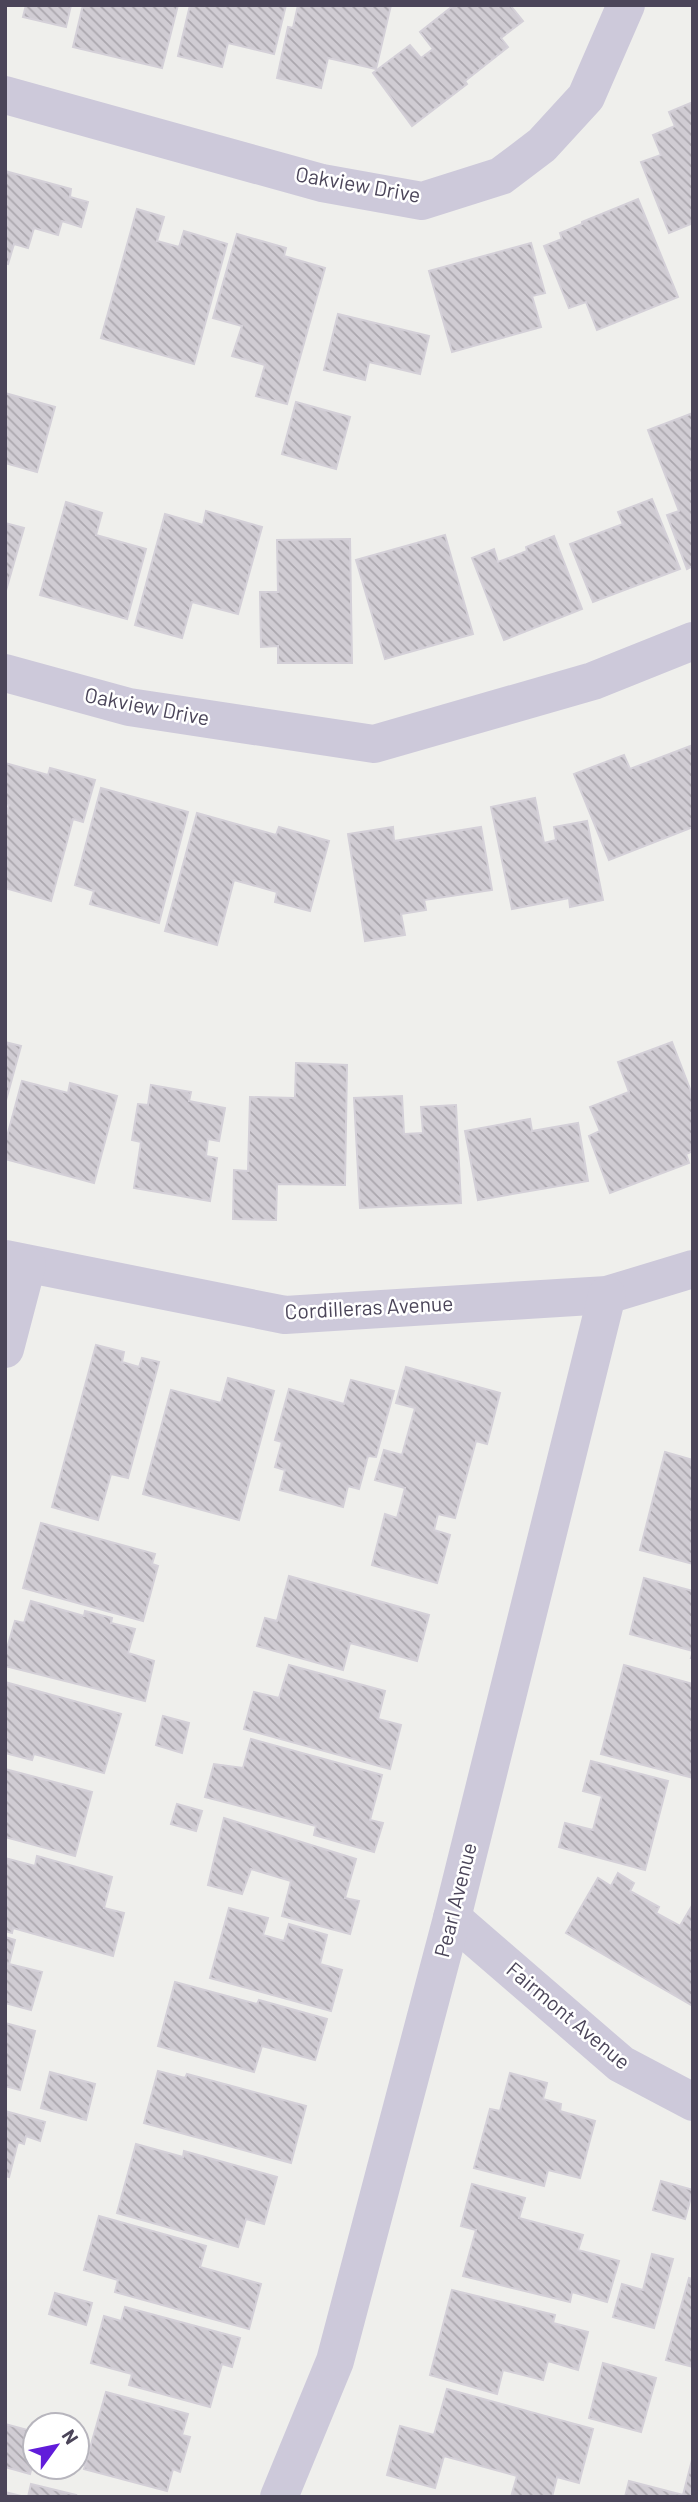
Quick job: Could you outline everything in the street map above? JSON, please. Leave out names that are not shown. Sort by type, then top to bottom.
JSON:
[{"type":"street","name":"Oakview Drive","points":[[5,95],[323,183],[422,201],[501,176],[542,145],[586,97],[626,5]]},
{"type":"street","name":"Oakview Drive","points":[[5,673],[129,708],[374,744],[593,681],[693,641]]},
{"type":"street","name":"Cordilleras Avenue","points":[[16,1262],[285,1315],[607,1294],[693,1269]]},
{"type":"street","points":[[5,1349],[16,1262]]},
{"type":"street","name":"Pearl Avenue","points":[[279,2497],[335,2361],[452,1918],[607,1294]]},
{"type":"street","name":"Fairmont Avenue","points":[[452,1918],[621,2064],[693,2102]]},
{"type":"building","points":[[26,5],[71,5],[66,27],[23,17]]},
{"type":"building","points":[[83,5],[178,5],[162,68],[73,47]]},
{"type":"building","points":[[190,5],[286,5],[274,54],[228,43],[222,67],[178,56]]},
{"type":"building","points":[[298,5],[391,5],[376,69],[328,58],[321,88],[277,78],[288,27],[293,28]]},
{"type":"building","points":[[454,5],[510,5],[523,21],[501,38],[508,47],[465,81],[467,84],[412,126],[373,73],[410,45],[421,58],[433,49],[420,32]]},
{"type":"building","points":[[693,102],[693,223],[669,233],[641,162],[661,155],[653,135],[675,126],[669,112]]},
{"type":"building","points":[[5,171],[71,189],[70,197],[88,202],[81,227],[62,221],[58,235],[34,228],[28,248],[14,244],[8,264],[5,263]]},
{"type":"building","points":[[638,199],[678,297],[597,330],[586,302],[569,308],[544,246],[562,239],[560,233],[582,222]]},
{"type":"building","points":[[137,209],[164,217],[157,241],[179,247],[184,231],[227,244],[194,364],[101,338]]},
{"type":"building","points":[[237,234],[286,248],[284,256],[325,268],[287,404],[256,396],[265,365],[232,356],[242,326],[213,318]]},
{"type":"building","points":[[531,243],[545,293],[532,296],[541,327],[452,352],[429,271]]},
{"type":"building","points":[[338,314],[429,336],[420,374],[369,362],[365,380],[324,370]]},
{"type":"building","points":[[5,393],[55,407],[37,472],[5,463]]},
{"type":"building","points":[[296,402],[350,417],[336,469],[282,454]]},
{"type":"building","points":[[693,413],[693,566],[687,569],[667,515],[679,511],[648,430]]},
{"type":"building","points":[[652,499],[680,569],[593,602],[570,544],[623,524],[618,512]]},
{"type":"building","points":[[66,502],[102,513],[96,535],[146,549],[127,619],[40,595]]},
{"type":"building","points":[[206,511],[262,527],[238,614],[192,602],[182,638],[135,625],[165,514],[203,525]]},
{"type":"building","points":[[5,523],[24,528],[5,594]]},
{"type":"building","points":[[445,535],[473,634],[385,659],[356,560]]},
{"type":"building","points":[[554,536],[582,609],[504,640],[472,558],[494,549],[498,562],[527,551],[526,547]]},
{"type":"building","points":[[350,539],[352,663],[278,663],[278,646],[261,647],[260,592],[278,592],[277,540]]},
{"type":"building","points":[[693,745],[693,827],[609,860],[574,774],[624,755],[630,769]]},
{"type":"building","points":[[5,763],[48,775],[50,768],[95,780],[83,822],[73,819],[51,901],[5,888],[5,818],[9,805],[5,804]]},
{"type":"building","points":[[101,788],[188,812],[159,923],[90,904],[94,891],[75,885]]},
{"type":"building","points":[[535,798],[544,843],[556,840],[554,827],[587,821],[603,900],[570,907],[569,898],[512,909],[491,807]]},
{"type":"building","points":[[197,813],[276,835],[279,827],[329,841],[310,911],[275,902],[277,892],[234,880],[217,945],[165,931]]},
{"type":"building","points":[[393,827],[394,841],[481,827],[492,890],[424,900],[426,910],[401,914],[405,935],[365,941],[348,834]]},
{"type":"building","points":[[5,1042],[21,1046],[5,1104]]},
{"type":"building","points":[[672,1042],[693,1097],[693,1151],[686,1154],[689,1163],[610,1193],[589,1136],[600,1131],[590,1107],[629,1092],[618,1062]]},
{"type":"building","points":[[296,1063],[347,1065],[345,1185],[277,1184],[276,1220],[233,1219],[234,1170],[248,1171],[250,1097],[295,1098]]},
{"type":"building","points":[[22,1081],[68,1093],[70,1083],[117,1096],[94,1183],[5,1159],[5,1144]]},
{"type":"building","points":[[151,1085],[191,1092],[189,1101],[225,1108],[219,1141],[208,1139],[206,1156],[217,1158],[210,1201],[134,1188],[141,1142],[132,1140],[138,1104],[148,1105]]},
{"type":"building","points":[[402,1096],[404,1134],[423,1133],[421,1107],[456,1105],[461,1203],[360,1208],[354,1098]]},
{"type":"building","points":[[530,1119],[532,1131],[578,1123],[588,1181],[478,1200],[465,1131]]},
{"type":"building","points":[[96,1345],[124,1352],[122,1362],[139,1367],[142,1358],[159,1362],[128,1478],[111,1474],[98,1520],[52,1507]]},
{"type":"building","points":[[406,1367],[500,1393],[487,1444],[476,1441],[455,1518],[438,1514],[434,1530],[450,1535],[437,1583],[372,1565],[385,1514],[397,1518],[405,1488],[375,1480],[384,1450],[402,1455],[415,1408],[396,1403]]},
{"type":"building","points":[[228,1378],[274,1391],[239,1520],[143,1494],[171,1390],[221,1403]]},
{"type":"building","points":[[351,1380],[394,1391],[376,1457],[368,1456],[359,1489],[348,1486],[343,1507],[280,1490],[285,1470],[275,1467],[282,1442],[275,1440],[289,1389],[344,1404]]},
{"type":"building","points":[[665,1452],[693,1460],[693,1564],[640,1550]]},
{"type":"building","points":[[41,1523],[155,1554],[152,1564],[158,1566],[143,1621],[23,1588]]},
{"type":"building","points":[[289,1576],[429,1615],[417,1661],[350,1643],[343,1670],[257,1646],[265,1618],[277,1621]]},
{"type":"building","points":[[644,1578],[693,1591],[693,1651],[630,1634]]},
{"type":"building","points":[[31,1601],[84,1616],[85,1611],[112,1618],[111,1623],[135,1629],[128,1653],[154,1661],[145,1701],[5,1666],[5,1655],[15,1621],[24,1623]]},
{"type":"building","points":[[289,1665],[385,1691],[378,1719],[401,1725],[390,1769],[244,1729],[254,1692],[279,1698]]},
{"type":"building","points":[[624,1665],[693,1684],[693,1778],[601,1754]]},
{"type":"building","points":[[5,1682],[121,1714],[104,1773],[34,1754],[32,1760],[5,1753]]},
{"type":"building","points":[[163,1716],[189,1723],[182,1753],[156,1745]]},
{"type":"building","points":[[251,1739],[382,1775],[370,1820],[383,1823],[374,1852],[314,1835],[316,1826],[205,1797],[214,1764],[243,1768]]},
{"type":"building","points":[[591,1761],[668,1781],[645,1870],[559,1847],[565,1823],[593,1830],[602,1796],[583,1791]]},
{"type":"building","points":[[5,1769],[92,1792],[75,1856],[5,1837]]},
{"type":"building","points":[[177,1804],[202,1811],[196,1831],[171,1824]]},
{"type":"building","points":[[224,1818],[356,1859],[345,1898],[359,1901],[350,1934],[282,1916],[291,1881],[251,1869],[242,1894],[208,1885]]},
{"type":"building","points":[[37,1856],[112,1877],[104,1908],[124,1913],[113,1956],[13,1928],[12,1933],[5,1931],[5,1858],[35,1866]]},
{"type":"building","points":[[618,1873],[634,1883],[630,1891],[659,1907],[656,1913],[680,1926],[693,1904],[693,2006],[566,1933],[598,1878],[611,1886]]},
{"type":"building","points":[[229,1908],[268,1918],[263,1935],[284,1941],[289,1924],[327,1935],[320,1964],[342,1970],[331,2011],[210,1978]]},
{"type":"building","points":[[5,1937],[15,1940],[9,1964],[42,1972],[31,2010],[5,2003]]},
{"type":"building","points":[[175,1982],[257,2004],[259,2000],[327,2019],[315,2060],[262,2046],[254,2072],[158,2046]]},
{"type":"building","points":[[5,2023],[35,2031],[20,2090],[5,2086]]},
{"type":"building","points":[[158,2071],[185,2078],[187,2074],[306,2106],[291,2163],[144,2123]]},
{"type":"building","points":[[50,2072],[95,2084],[86,2120],[41,2108]]},
{"type":"building","points":[[510,2073],[547,2083],[543,2099],[561,2104],[560,2111],[595,2121],[580,2178],[548,2170],[544,2186],[474,2168],[490,2109],[500,2111]]},
{"type":"building","points":[[5,2111],[45,2122],[40,2141],[26,2136],[24,2144],[18,2142],[9,2177],[5,2176]]},
{"type":"building","points":[[136,2144],[183,2157],[184,2151],[277,2177],[264,2224],[246,2219],[238,2247],[117,2213]]},
{"type":"building","points":[[661,2181],[693,2190],[685,2219],[653,2210]]},
{"type":"building","points":[[472,2184],[525,2198],[519,2218],[583,2235],[578,2250],[619,2261],[607,2302],[572,2292],[570,2302],[463,2276],[476,2230],[461,2226]]},
{"type":"building","points":[[99,2216],[206,2246],[200,2267],[261,2284],[249,2329],[115,2292],[118,2280],[84,2270]]},
{"type":"building","points":[[652,2254],[673,2259],[654,2328],[613,2317],[622,2284],[643,2290]]},
{"type":"building","points":[[689,2278],[693,2279],[693,2367],[666,2360]]},
{"type":"building","points":[[452,2290],[555,2315],[553,2323],[588,2332],[578,2370],[548,2361],[543,2380],[503,2370],[497,2394],[430,2375]]},
{"type":"building","points":[[55,2293],[92,2303],[86,2325],[49,2314]]},
{"type":"building","points":[[125,2307],[240,2338],[232,2367],[222,2364],[210,2407],[129,2385],[132,2374],[91,2363],[104,2316],[121,2321]]},
{"type":"building","points":[[603,2363],[656,2378],[641,2432],[589,2418]]},
{"type":"building","points":[[447,2389],[593,2429],[579,2483],[557,2477],[552,2497],[511,2497],[517,2476],[444,2456],[435,2488],[387,2475],[400,2426],[434,2435]]},
{"type":"building","points":[[106,2392],[188,2414],[182,2435],[190,2437],[180,2472],[173,2469],[167,2491],[91,2471],[91,2444]]},
{"type":"building","points":[[5,2424],[21,2428],[21,2471],[5,2467]]},
{"type":"building","points":[[692,2460],[693,2497],[625,2497],[629,2481],[683,2495]]},
{"type":"building","points":[[31,2484],[76,2495],[28,2497]]},
{"type":"building","points":[[5,2492],[25,2497],[5,2497]]}]
